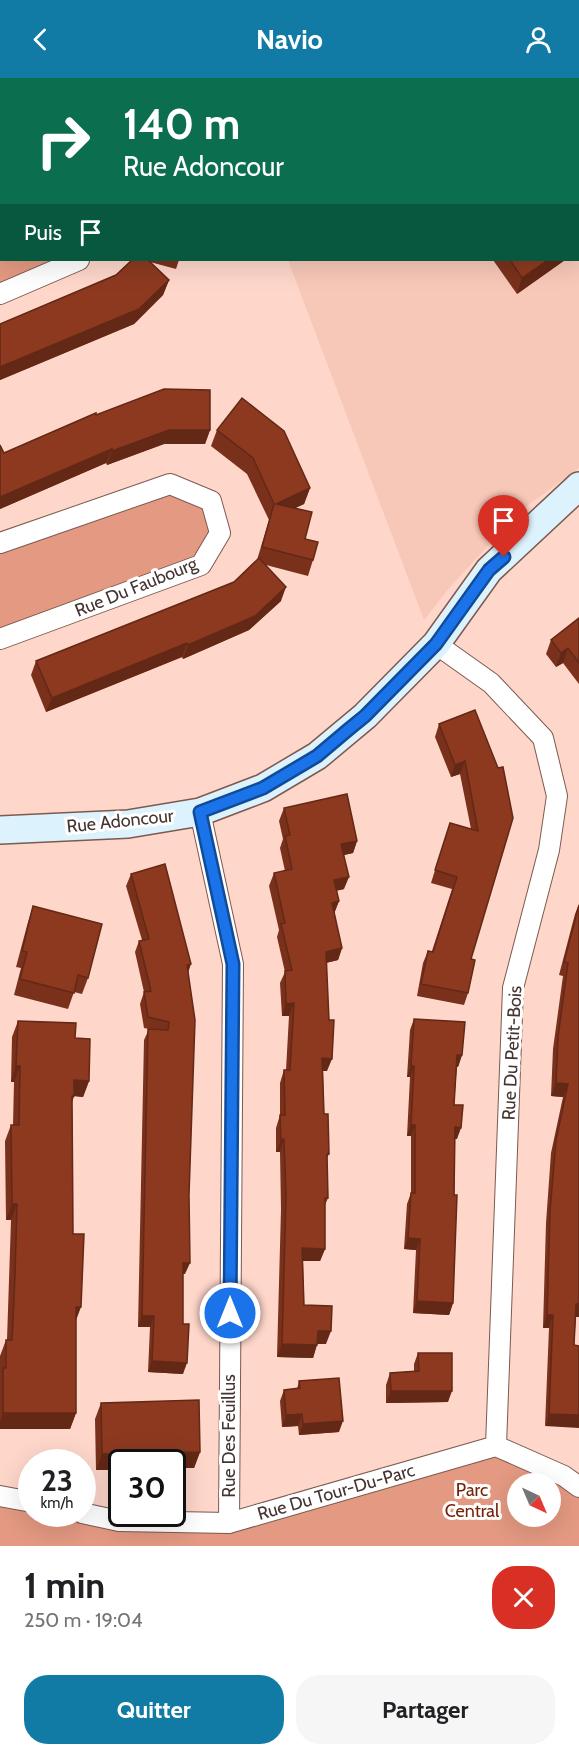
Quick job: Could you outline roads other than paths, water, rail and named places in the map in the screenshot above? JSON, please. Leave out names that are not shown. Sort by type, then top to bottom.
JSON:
[{"type":"street","points":[[0,294],[78,261]]},
{"type":"street","name":"Rue Du Faubourg","points":[[0,543],[170,484],[211,501],[220,533],[201,565],[0,639]]},
{"type":"street","name":"Rue Adoncour","points":[[0,830],[129,824],[200,812],[263,788],[317,756],[365,716],[436,644],[489,570],[579,486]]},
{"type":"street","name":"Rue Du Petit-Bois","points":[[436,644],[491,683],[543,738],[557,796],[549,850],[513,988],[496,1446]]},
{"type":"street","name":"Rue Des Feuillus","points":[[200,812],[233,964],[229,1523]]},
{"type":"street","points":[[496,1446],[564,1476],[579,1487]]},
{"type":"street","name":"Rue Du Tour-Du-Parc","points":[[96,1516],[119,1521],[229,1523],[496,1446]]},
{"type":"street","points":[[0,1496],[18,1499]]},
{"type":"park label","name":"Parc Central","points":[[472,1500]]}]
